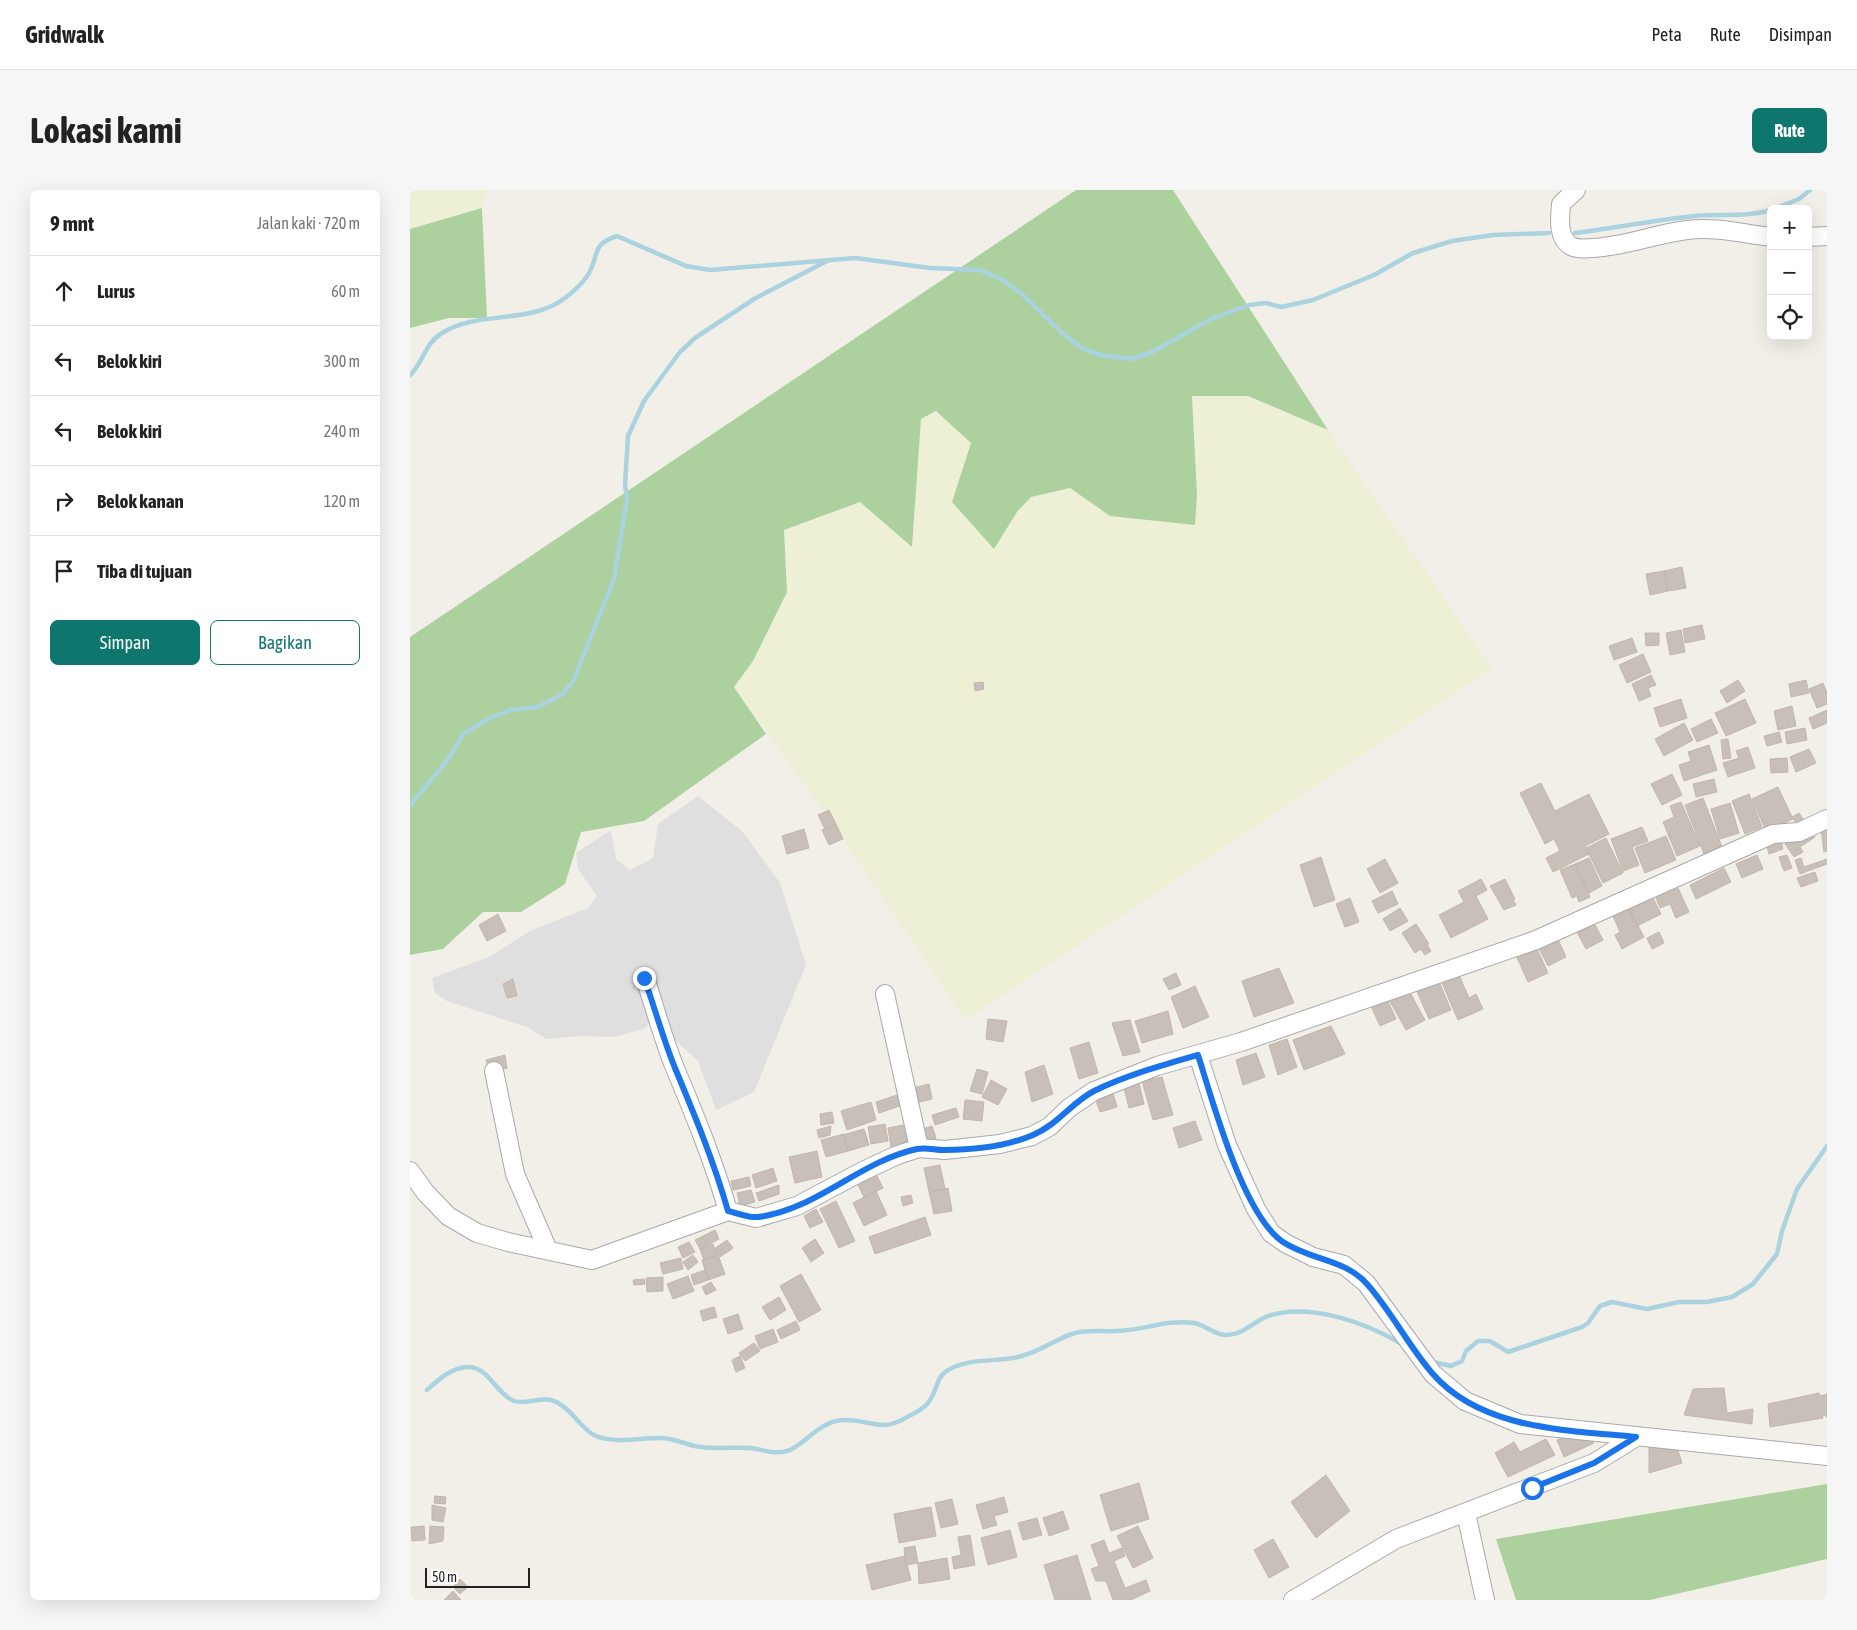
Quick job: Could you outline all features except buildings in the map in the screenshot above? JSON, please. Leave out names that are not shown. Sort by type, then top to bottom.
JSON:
[{"type":"street","points":[[1576,190],[1561,204],[1560,218],[1562,236],[1565,241],[1576,249],[1625,245],[1686,230],[1703,229],[1767,237]]},
{"type":"street","points":[[1812,237],[1827,236]]},
{"type":"street","points":[[410,1171],[425,1192],[448,1216],[477,1233],[592,1260],[728,1211],[756,1218],[797,1206],[861,1172],[919,1148],[945,1150],[1000,1144],[1032,1136],[1049,1127],[1070,1108],[1094,1091],[1158,1066],[1241,1042],[1536,940],[1773,834],[1799,832],[1827,819]]},
{"type":"street","points":[[644,978],[675,1067],[717,1172],[728,1211]]},
{"type":"street","points":[[885,994],[919,1148]]},
{"type":"street","points":[[1198,1055],[1227,1145],[1256,1209],[1271,1233],[1285,1243],[1313,1257],[1344,1265],[1366,1283],[1432,1374],[1465,1401],[1520,1424],[1827,1456]]},
{"type":"street","points":[[494,1071],[515,1174],[548,1250]]},
{"type":"street","points":[[1293,1600],[1396,1539],[1594,1463],[1636,1437]]},
{"type":"street","points":[[1466,1513],[1484,1600]]},
{"type":"shaded area","points":[[698,796],[743,832],[780,883],[806,965],[754,1092],[716,1110],[698,1061],[665,1031],[650,1022],[644,1029],[614,1037],[579,1036],[546,1039],[527,1027],[447,1001],[435,993],[432,978],[489,957],[530,931],[588,908],[597,896],[578,869],[576,853],[611,830],[616,859],[630,870],[653,858],[658,824]]},
{"type":"green space","points":[[410,190],[486,190],[482,208],[410,229]]},
{"type":"green space","points":[[1076,190],[1173,190],[1328,430],[1248,396],[1192,396],[1197,495],[1195,525],[1110,516],[1070,488],[1031,497],[1017,512],[994,549],[952,502],[971,443],[936,411],[921,419],[912,547],[860,502],[784,530],[787,592],[753,661],[734,687],[766,734],[644,821],[581,832],[565,884],[521,912],[483,912],[443,949],[410,955],[410,637]]},
{"type":"green space","points":[[482,208],[487,318],[449,318],[410,328],[410,229]]},
{"type":"green space","points":[[1192,396],[1248,396],[1328,430],[1492,668],[965,1020],[843,839],[734,687],[753,661],[787,592],[784,530],[860,502],[912,546],[921,419],[936,411],[971,443],[952,502],[994,548],[1017,512],[1031,497],[1071,488],[1110,516],[1197,495]]},
{"type":"green space","points":[[1827,1484],[1827,1559],[1650,1600],[1516,1600],[1496,1539]]},
{"type":"waterway","points":[[1784,205],[1799,199],[1810,190]]},
{"type":"waterway","points":[[1575,233],[1704,215],[1742,215],[1767,211]]},
{"type":"waterway","points":[[410,375],[436,337],[456,326],[536,312],[565,298],[587,276],[600,246],[617,236],[686,266],[710,270],[855,258],[930,268],[980,270],[1003,280],[1023,295],[1062,333],[1083,349],[1101,355],[1131,359],[1150,353],[1211,319],[1249,305],[1266,303],[1281,307],[1313,300],[1374,275],[1413,253],[1452,241],[1493,235],[1549,233]]},
{"type":"waterway","points":[[410,805],[449,758],[463,734],[490,718],[511,710],[538,707],[561,695],[573,682],[614,579],[627,499],[625,485],[628,436],[644,401],[680,352],[695,338],[754,299],[827,261]]},
{"type":"waterway","points":[[1433,1362],[1451,1366],[1462,1361],[1466,1351],[1478,1341],[1490,1341],[1508,1352],[1582,1327],[1588,1323],[1600,1306],[1612,1302],[1647,1309],[1679,1302],[1707,1302],[1732,1297],[1753,1284],[1777,1254],[1782,1231],[1797,1189],[1827,1146]]},
{"type":"waterway","points":[[427,1390],[441,1378],[456,1369],[475,1368],[487,1376],[507,1397],[514,1401],[523,1402],[546,1399],[558,1403],[596,1436],[612,1440],[666,1438],[701,1447],[750,1448],[777,1452],[792,1449],[822,1427],[836,1421],[848,1420],[878,1425],[897,1422],[915,1413],[929,1402],[940,1377],[948,1370],[970,1362],[1025,1355],[1077,1332],[1125,1330],[1184,1322],[1198,1324],[1221,1334],[1231,1335],[1268,1316],[1284,1312],[1302,1312],[1319,1313],[1355,1322],[1402,1344]]},
{"type":"route","points":[[644,978],[675,1067],[717,1172],[728,1211],[756,1218],[797,1206],[861,1172],[919,1148],[945,1150],[1000,1144],[1032,1136],[1049,1127],[1070,1108],[1094,1091],[1158,1066],[1198,1055],[1227,1145],[1256,1209],[1271,1233],[1285,1243],[1313,1257],[1344,1265],[1366,1283],[1432,1374],[1465,1401],[1520,1424],[1636,1437],[1594,1463],[1532,1488]]}]
